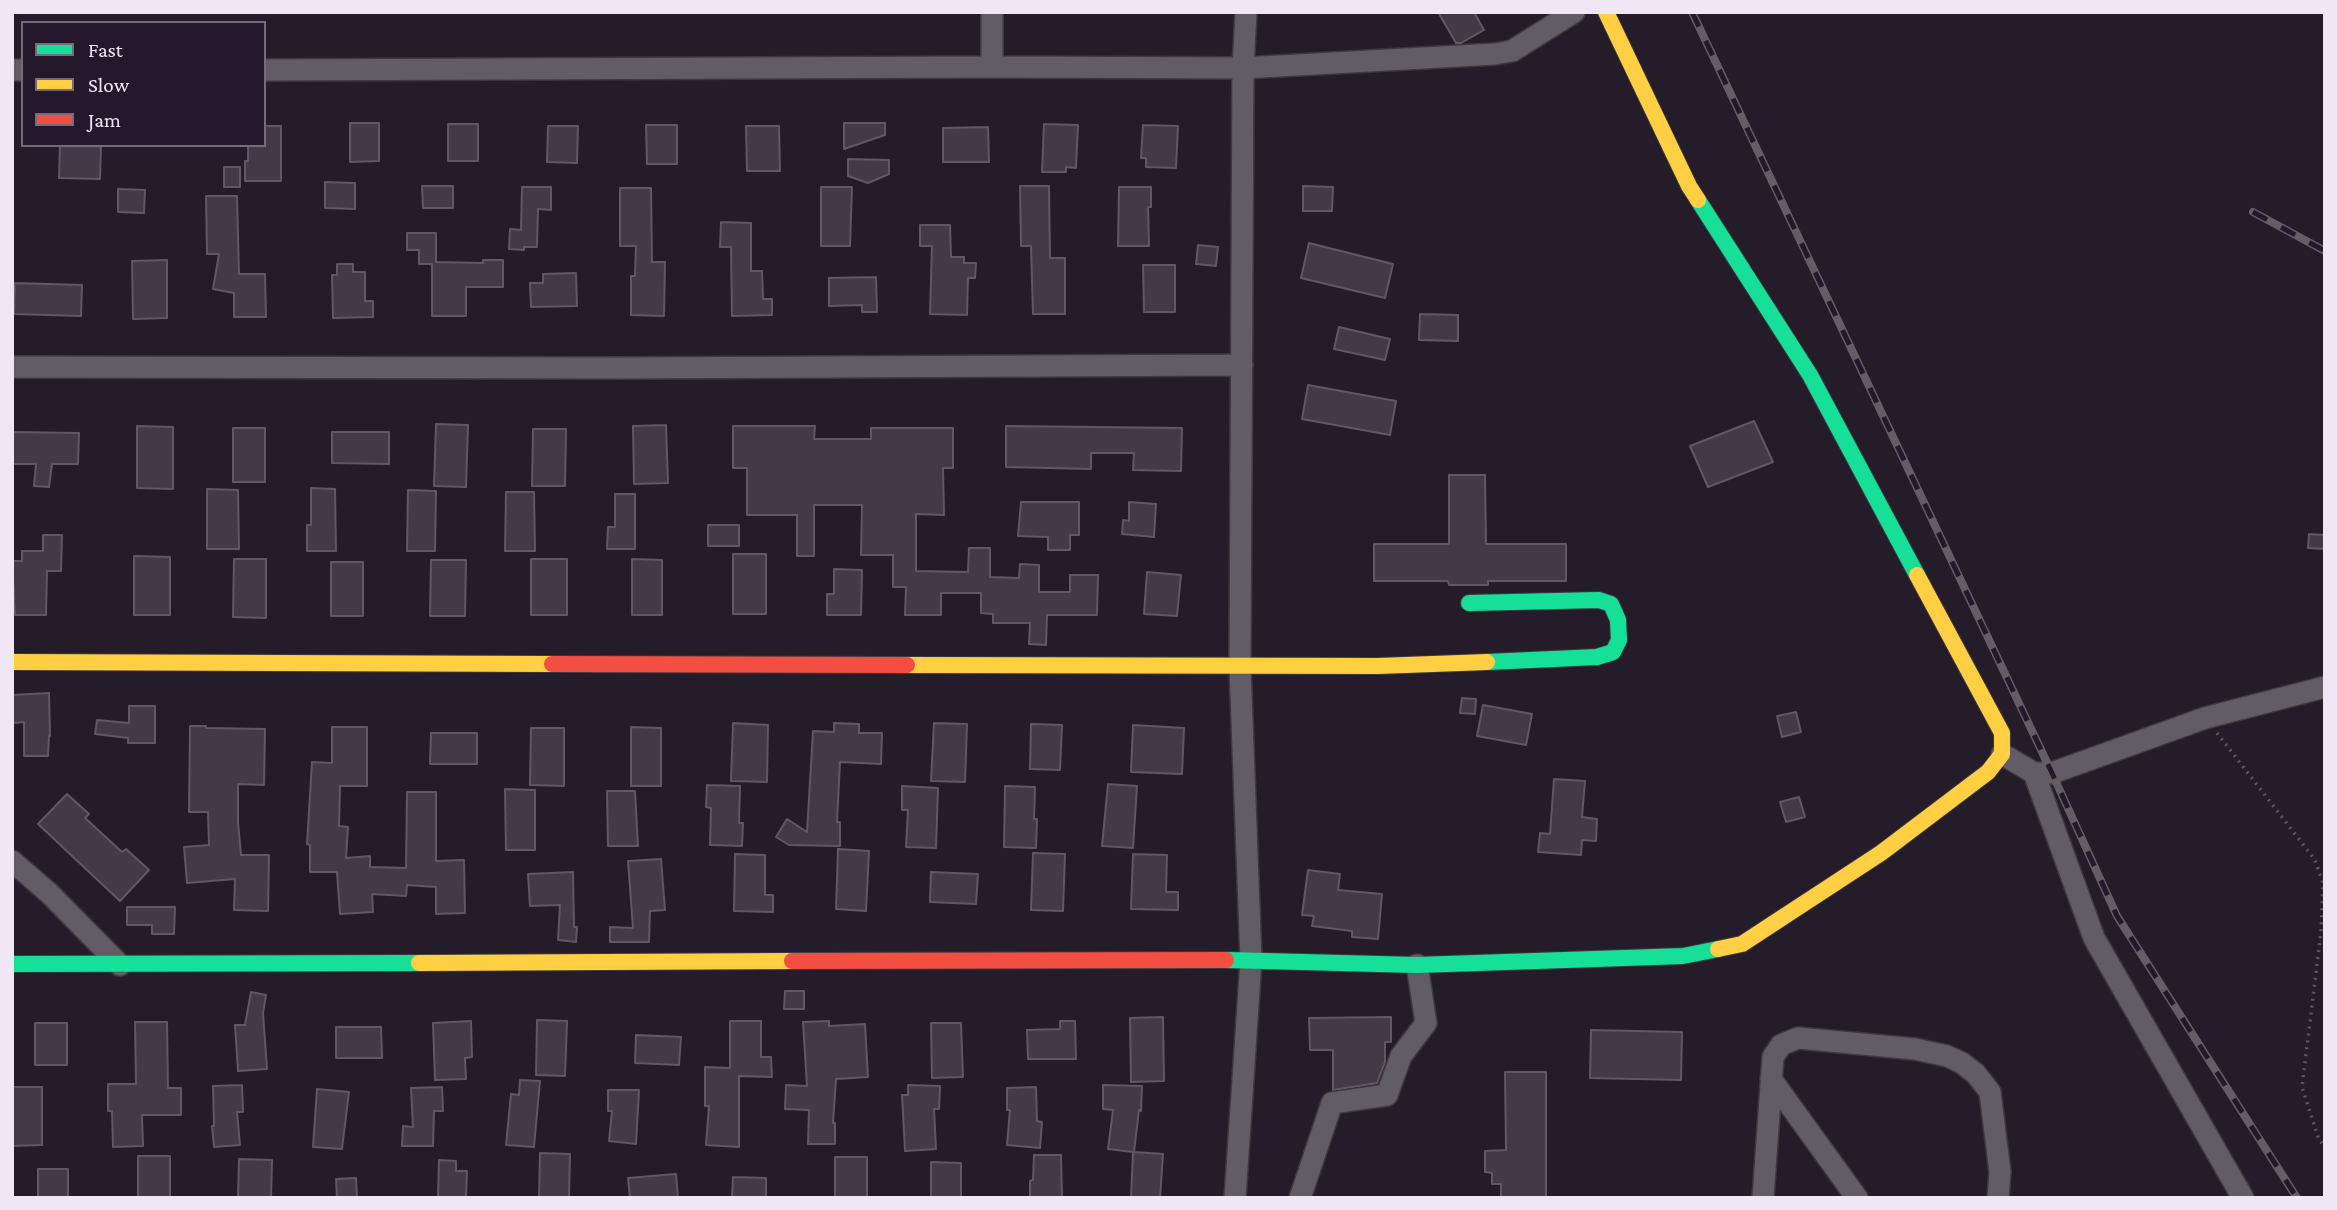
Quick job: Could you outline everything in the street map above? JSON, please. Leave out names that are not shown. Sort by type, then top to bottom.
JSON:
[{"type":"street","points":[[992,12],[992,67]]},
{"type":"street","points":[[1235,1198],[1251,960],[1240,667],[1243,68],[1247,12]]},
{"type":"street","points":[[266,70],[1243,68],[1495,54],[1512,51],[1574,12]]},
{"type":"street","points":[[12,964],[1251,960],[1418,965],[1684,956],[1742,944],[1881,853],[1988,772],[2002,754],[2002,733],[1810,374],[1689,186],[1606,12]]},
{"type":"street","points":[[12,367],[1242,365]]},
{"type":"street","points":[[12,663],[1378,666],[1572,660],[1613,652],[1619,640],[1618,620],[1611,604],[1599,600],[1469,603]]},
{"type":"street","points":[[2002,754],[2034,773],[2052,773],[2205,718],[2325,687]]},
{"type":"street","points":[[2034,773],[2094,938],[2243,1198]]},
{"type":"street","points":[[12,861],[49,893],[120,965]]},
{"type":"street","points":[[1300,1198],[1332,1103],[1387,1095],[1401,1056],[1426,1023],[1418,965]]},
{"type":"street","points":[[1763,1198],[1773,1057],[1781,1045],[1798,1038],[1915,1049],[1947,1056],[1976,1074],[1990,1092],[2000,1172],[1998,1198]]},
{"type":"street","points":[[1771,1079],[1857,1198]]},
{"type":"path","points":[[2205,718],[2315,860],[2323,883],[2321,932],[2302,1087],[2319,1140],[2325,1146]]},
{"type":"building","points":[[1438,12],[1474,12],[1484,30],[1461,43],[1456,43]]},
{"type":"building","points":[[350,123],[379,123],[379,161],[350,162]]},
{"type":"building","points":[[844,123],[885,123],[885,135],[844,149]]},
{"type":"building","points":[[448,124],[478,124],[478,161],[448,161]]},
{"type":"building","points":[[1044,124],[1078,125],[1076,168],[1066,167],[1066,172],[1042,172]]},
{"type":"building","points":[[646,125],[677,125],[677,164],[647,164]]},
{"type":"building","points":[[1143,125],[1178,126],[1176,168],[1146,167],[1146,158],[1141,158]]},
{"type":"building","points":[[266,126],[281,126],[281,181],[245,181],[245,161],[248,161],[248,147],[266,147]]},
{"type":"building","points":[[548,126],[578,126],[577,163],[547,162]]},
{"type":"building","points":[[746,126],[779,126],[780,171],[747,171]]},
{"type":"building","points":[[988,127],[989,162],[943,162],[943,128]]},
{"type":"building","points":[[60,147],[101,147],[100,179],[59,178]]},
{"type":"building","points":[[848,159],[889,160],[889,174],[868,183],[848,176]]},
{"type":"building","points":[[224,167],[240,167],[240,187],[224,187]]},
{"type":"building","points":[[325,182],[355,183],[355,209],[325,208]]},
{"type":"building","points":[[422,186],[453,186],[453,208],[423,208]]},
{"type":"building","points":[[1020,186],[1049,186],[1050,258],[1065,258],[1065,314],[1033,314],[1031,246],[1021,246]]},
{"type":"building","points":[[1303,186],[1333,187],[1332,211],[1303,211]]},
{"type":"building","points":[[522,187],[551,187],[551,210],[538,209],[537,247],[509,249],[510,229],[521,230]]},
{"type":"building","points":[[821,187],[852,187],[850,246],[821,246]]},
{"type":"building","points":[[1119,187],[1151,187],[1151,207],[1148,207],[1149,246],[1118,246]]},
{"type":"building","points":[[620,188],[651,188],[652,262],[665,262],[664,316],[631,315],[631,276],[635,276],[636,246],[620,246]]},
{"type":"building","points":[[118,189],[145,190],[144,213],[118,212]]},
{"type":"building","points":[[206,196],[237,196],[239,274],[265,274],[266,317],[234,317],[234,293],[213,289],[219,254],[207,254]]},
{"type":"building","points":[[721,222],[751,223],[751,271],[762,271],[763,299],[772,299],[772,315],[732,316],[731,247],[720,247]]},
{"type":"building","points":[[920,225],[950,225],[951,257],[964,257],[964,263],[976,263],[975,278],[968,278],[967,315],[930,314],[932,246],[920,246]]},
{"type":"building","points":[[407,233],[436,233],[436,262],[483,263],[483,260],[503,260],[503,287],[466,287],[466,316],[432,316],[432,264],[419,264],[419,250],[407,250]]},
{"type":"building","points":[[1309,243],[1393,264],[1385,298],[1301,278]]},
{"type":"building","points":[[1198,245],[1218,247],[1216,266],[1196,264]]},
{"type":"building","points":[[167,260],[167,318],[133,319],[132,261]]},
{"type":"building","points":[[337,264],[353,264],[353,272],[365,272],[365,301],[373,301],[373,317],[333,318],[332,275],[337,275]]},
{"type":"building","points":[[1143,265],[1175,265],[1175,312],[1144,312]]},
{"type":"building","points":[[576,273],[577,306],[531,307],[530,283],[543,283],[543,274]]},
{"type":"building","points":[[876,277],[877,312],[862,312],[862,305],[829,306],[829,278]]},
{"type":"building","points":[[15,283],[82,285],[81,316],[14,314]]},
{"type":"building","points":[[1420,314],[1458,315],[1458,341],[1419,340]]},
{"type":"building","points":[[1339,327],[1390,339],[1385,360],[1334,349]]},
{"type":"building","points":[[1308,385],[1396,401],[1390,435],[1302,419]]},
{"type":"building","points":[[1754,421],[1773,462],[1708,487],[1690,446]]},
{"type":"building","points":[[436,424],[468,425],[466,487],[434,486]]},
{"type":"building","points":[[666,425],[668,483],[634,484],[633,426]]},
{"type":"building","points":[[137,426],[173,427],[173,489],[137,488]]},
{"type":"building","points":[[733,426],[815,426],[814,439],[871,439],[871,428],[953,428],[953,468],[943,468],[944,515],[916,514],[916,571],[968,572],[969,548],[990,548],[990,577],[1019,578],[1020,564],[1039,565],[1039,592],[1070,592],[1070,575],[1098,575],[1097,615],[1047,615],[1046,645],[1029,644],[1030,623],[993,623],[993,614],[981,613],[981,593],[941,593],[941,615],[905,615],[906,587],[893,587],[893,555],[861,555],[862,505],[814,505],[814,556],[797,556],[797,515],[747,515],[747,468],[733,468]]},
{"type":"building","points":[[1006,426],[1182,428],[1181,471],[1133,470],[1134,453],[1091,453],[1091,469],[1006,467]]},
{"type":"building","points":[[233,428],[265,428],[265,482],[233,482]]},
{"type":"building","points":[[533,429],[566,429],[565,486],[532,486]]},
{"type":"building","points":[[12,432],[79,433],[78,464],[52,464],[49,487],[34,486],[36,464],[12,464]]},
{"type":"building","points":[[332,432],[389,432],[389,464],[332,463]]},
{"type":"building","points":[[1449,475],[1485,475],[1486,544],[1566,544],[1566,581],[1488,581],[1488,585],[1449,585],[1448,581],[1374,581],[1374,544],[1449,544]]},
{"type":"building","points":[[311,488],[335,489],[336,551],[307,551],[307,525],[311,525]]},
{"type":"building","points":[[207,489],[238,490],[239,549],[207,549]]},
{"type":"building","points":[[408,490],[436,491],[435,551],[407,551]]},
{"type":"building","points":[[506,492],[534,492],[535,551],[505,551]]},
{"type":"building","points":[[615,494],[635,494],[635,549],[607,549],[608,527],[615,527]]},
{"type":"building","points":[[1021,502],[1079,502],[1079,535],[1070,535],[1070,550],[1048,550],[1048,537],[1018,536]]},
{"type":"building","points":[[1129,502],[1156,504],[1154,537],[1122,534],[1123,520],[1129,521]]},
{"type":"building","points":[[708,525],[739,525],[739,546],[708,546]]},
{"type":"building","points":[[2309,534],[2325,535],[2325,549],[2308,548]]},
{"type":"building","points":[[43,535],[62,535],[61,571],[47,571],[46,615],[15,615],[12,561],[22,561],[22,551],[43,551]]},
{"type":"building","points":[[733,554],[766,554],[766,614],[733,614]]},
{"type":"building","points":[[134,556],[170,557],[170,615],[134,615]]},
{"type":"building","points":[[234,559],[266,559],[266,618],[233,617]]},
{"type":"building","points":[[531,559],[567,559],[567,615],[531,615]]},
{"type":"building","points":[[632,559],[662,560],[662,615],[632,615]]},
{"type":"building","points":[[431,560],[466,560],[465,616],[430,616]]},
{"type":"building","points":[[331,562],[363,562],[363,616],[331,616]]},
{"type":"building","points":[[834,569],[862,570],[861,615],[827,615],[827,594],[834,594]]},
{"type":"building","points":[[1147,572],[1181,575],[1177,616],[1144,614]]},
{"type":"building","points":[[49,693],[48,756],[24,756],[24,722],[12,723],[12,695]]},
{"type":"building","points":[[1462,698],[1476,699],[1475,714],[1460,713]]},
{"type":"building","points":[[1483,705],[1532,714],[1526,745],[1477,736]]},
{"type":"building","points":[[129,706],[155,706],[155,743],[128,743],[128,738],[95,734],[97,720],[129,723]]},
{"type":"building","points":[[1796,712],[1801,732],[1782,737],[1777,716]]},
{"type":"building","points":[[733,723],[768,725],[767,782],[731,781]]},
{"type":"building","points":[[834,723],[859,724],[859,733],[882,733],[881,764],[840,762],[837,822],[840,822],[840,846],[789,845],[776,837],[787,819],[807,832],[813,731],[834,732]]},
{"type":"building","points":[[934,723],[967,724],[965,782],[931,781]]},
{"type":"building","points":[[1031,724],[1062,725],[1060,770],[1030,769]]},
{"type":"building","points":[[1133,725],[1184,728],[1182,774],[1131,772]]},
{"type":"building","points":[[190,726],[265,729],[264,785],[238,784],[238,822],[241,855],[269,855],[268,911],[234,910],[235,879],[187,883],[184,847],[209,845],[208,812],[189,812]]},
{"type":"building","points":[[332,727],[367,727],[367,786],[340,786],[339,826],[348,827],[346,858],[370,856],[370,867],[406,868],[407,792],[436,792],[436,861],[464,860],[465,913],[436,914],[436,887],[407,885],[406,896],[372,894],[373,912],[340,914],[337,872],[310,872],[310,845],[307,844],[312,762],[332,763]]},
{"type":"building","points":[[631,727],[661,728],[661,786],[631,786]]},
{"type":"building","points":[[531,728],[564,728],[564,786],[530,785]]},
{"type":"building","points":[[431,733],[477,733],[477,764],[430,764]]},
{"type":"building","points":[[1554,779],[1585,781],[1582,817],[1597,819],[1596,841],[1582,840],[1581,855],[1538,852],[1540,833],[1550,834]]},
{"type":"building","points":[[1108,784],[1137,786],[1133,848],[1102,846]]},
{"type":"building","points":[[707,785],[740,786],[739,823],[743,823],[742,846],[710,845],[711,808],[706,807]]},
{"type":"building","points":[[902,786],[938,788],[936,848],[906,847],[908,810],[902,810]]},
{"type":"building","points":[[1005,786],[1035,787],[1036,848],[1004,847]]},
{"type":"building","points":[[505,789],[535,790],[535,850],[506,850]]},
{"type":"building","points":[[607,791],[635,791],[638,846],[608,846]]},
{"type":"building","points":[[67,794],[89,814],[85,818],[122,852],[126,849],[149,870],[120,901],[38,824]]},
{"type":"building","points":[[1799,797],[1805,817],[1786,822],[1780,802]]},
{"type":"building","points":[[838,849],[869,851],[866,911],[836,909]]},
{"type":"building","points":[[1033,853],[1065,854],[1063,911],[1031,910]]},
{"type":"building","points":[[735,854],[765,855],[765,895],[773,895],[773,912],[734,911]]},
{"type":"building","points":[[1133,854],[1167,855],[1166,892],[1178,892],[1178,910],[1131,909]]},
{"type":"building","points":[[661,859],[665,910],[650,911],[649,942],[610,942],[610,927],[633,928],[628,861]]},
{"type":"building","points":[[1308,870],[1340,874],[1338,890],[1382,894],[1378,939],[1352,937],[1352,931],[1312,926],[1314,916],[1302,915]]},
{"type":"building","points":[[573,872],[576,942],[558,940],[560,905],[530,906],[528,874]]},
{"type":"building","points":[[931,872],[978,874],[976,904],[930,902]]},
{"type":"building","points":[[127,907],[175,907],[174,934],[152,934],[152,925],[127,925]]},
{"type":"building","points":[[785,991],[804,991],[804,1009],[784,1009]]},
{"type":"building","points":[[251,992],[266,995],[263,1013],[267,1069],[238,1071],[235,1025],[245,1025]]},
{"type":"building","points":[[1163,1017],[1164,1081],[1131,1082],[1130,1018]]},
{"type":"building","points":[[1391,1017],[1391,1042],[1385,1042],[1385,1062],[1377,1083],[1333,1090],[1333,1050],[1310,1050],[1309,1018]]},
{"type":"building","points":[[537,1020],[567,1021],[565,1076],[536,1075]]},
{"type":"building","points":[[471,1021],[472,1057],[465,1058],[466,1079],[435,1080],[433,1023]]},
{"type":"building","points":[[730,1021],[761,1021],[761,1057],[771,1057],[772,1077],[739,1076],[739,1147],[706,1145],[709,1106],[705,1106],[705,1067],[730,1068]]},
{"type":"building","points":[[829,1021],[829,1026],[865,1024],[868,1077],[836,1079],[833,1123],[835,1144],[808,1144],[809,1110],[785,1109],[786,1085],[807,1086],[803,1022]]},
{"type":"building","points":[[1060,1021],[1075,1021],[1076,1059],[1028,1059],[1027,1030],[1060,1029]]},
{"type":"building","points":[[135,1022],[167,1022],[168,1088],[181,1088],[181,1115],[142,1115],[143,1146],[113,1147],[112,1111],[108,1111],[108,1084],[136,1084]]},
{"type":"building","points":[[35,1023],[67,1023],[67,1065],[35,1065]]},
{"type":"building","points":[[931,1023],[961,1023],[963,1077],[932,1078]]},
{"type":"building","points":[[336,1027],[381,1027],[382,1058],[336,1058]]},
{"type":"building","points":[[1591,1030],[1682,1032],[1681,1080],[1590,1078]]},
{"type":"building","points":[[636,1035],[681,1037],[679,1065],[635,1063]]},
{"type":"building","points":[[1505,1072],[1546,1072],[1546,1197],[1501,1197],[1501,1184],[1492,1184],[1492,1173],[1485,1172],[1485,1151],[1506,1150]]},
{"type":"building","points":[[520,1080],[540,1081],[534,1147],[506,1145],[511,1094],[519,1095]]},
{"type":"building","points":[[242,1085],[243,1112],[237,1112],[240,1145],[214,1147],[213,1086]]},
{"type":"building","points":[[908,1085],[940,1086],[939,1109],[934,1109],[936,1149],[905,1151],[902,1095],[908,1095]]},
{"type":"building","points":[[1103,1085],[1142,1086],[1134,1152],[1163,1154],[1160,1198],[1131,1198],[1133,1152],[1108,1149],[1113,1110],[1103,1109]]},
{"type":"building","points":[[12,1087],[42,1087],[42,1145],[12,1146]]},
{"type":"building","points":[[442,1087],[443,1111],[434,1111],[433,1146],[402,1146],[403,1126],[413,1127],[411,1088]]},
{"type":"building","points":[[1036,1087],[1037,1121],[1042,1122],[1040,1148],[1007,1145],[1010,1110],[1007,1110],[1007,1088]]},
{"type":"building","points":[[317,1089],[349,1092],[342,1149],[313,1147]]},
{"type":"building","points":[[608,1090],[639,1090],[636,1144],[609,1141],[612,1111],[608,1111]]},
{"type":"building","points":[[540,1153],[570,1154],[569,1198],[539,1198]]},
{"type":"building","points":[[1034,1155],[1061,1155],[1062,1198],[1030,1198]]},
{"type":"building","points":[[138,1156],[170,1156],[170,1198],[138,1198]]},
{"type":"building","points":[[835,1157],[867,1157],[867,1198],[835,1198]]},
{"type":"building","points":[[239,1159],[272,1160],[271,1198],[238,1198]]},
{"type":"building","points":[[439,1160],[456,1161],[456,1171],[467,1171],[466,1198],[438,1198]]},
{"type":"building","points":[[931,1162],[961,1163],[961,1198],[931,1198]]},
{"type":"building","points":[[38,1169],[68,1169],[68,1198],[38,1198]]},
{"type":"building","points":[[676,1174],[678,1198],[630,1198],[628,1178]]},
{"type":"building","points":[[733,1177],[766,1178],[766,1198],[732,1198]]},
{"type":"building","points":[[356,1178],[357,1198],[337,1198],[336,1179]]},
{"type":"railway","points":[[1692,12],[2117,916],[2297,1198]]},
{"type":"railway","points":[[2253,212],[2325,251]]},
{"type":"traffic: fast","points":[[1698,200],[1810,375],[1917,575]]},
{"type":"traffic: fast","points":[[1469,603],[1599,600],[1611,604],[1618,620],[1619,640],[1613,652],[1597,657],[1487,662]]},
{"type":"traffic: fast","points":[[1226,960],[1417,965],[1683,956],[1718,949]]},
{"type":"traffic: fast","points":[[12,964],[419,963]]},
{"type":"traffic: slow","points":[[1606,12],[1698,200]]},
{"type":"traffic: slow","points":[[1718,949],[1742,944],[1881,853],[1988,772],[2002,754],[2002,733],[1917,575]]},
{"type":"traffic: slow","points":[[12,662],[552,664]]},
{"type":"traffic: slow","points":[[907,665],[1378,666],[1487,662]]},
{"type":"traffic: slow","points":[[419,963],[792,961]]},
{"type":"traffic: jam","points":[[552,664],[907,665]]},
{"type":"traffic: jam","points":[[792,961],[1226,960]]}]
